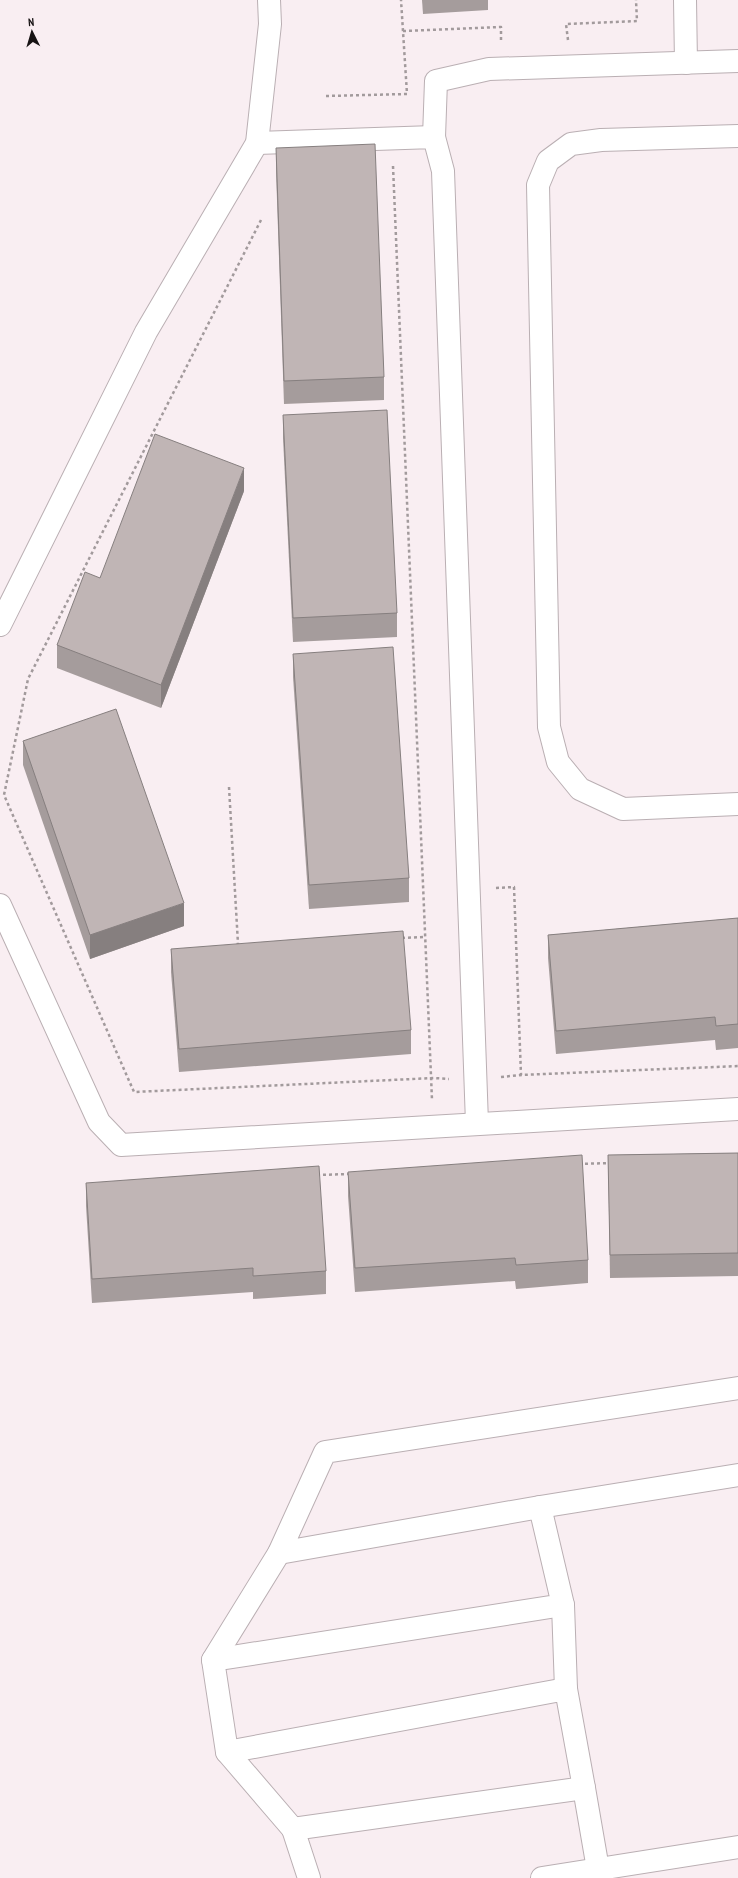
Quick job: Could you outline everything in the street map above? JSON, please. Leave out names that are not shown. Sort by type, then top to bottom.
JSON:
[{"type":"lane","points":[[0,625],[146,332],[257,143],[270,24],[269,0]]},
{"type":"lane","points":[[685,0],[686,63]]},
{"type":"lane","points":[[477,1123],[442,171],[434,137],[436,81],[489,69],[738,61]]},
{"type":"lane","points":[[738,136],[601,140],[571,144],[548,161],[538,185],[550,727],[558,762],[580,789],[623,809],[738,804]]},
{"type":"lane","points":[[257,143],[434,137]]},
{"type":"lane","points":[[0,905],[99,1122],[121,1145],[738,1108]]},
{"type":"lane","points":[[309,1878],[293,1829],[227,1752],[213,1660],[279,1553],[325,1452],[738,1388]]},
{"type":"lane","points":[[279,1553],[540,1507],[738,1475]]},
{"type":"lane","points":[[540,1507],[564,1605],[566,1689],[598,1869]]},
{"type":"lane","points":[[213,1660],[564,1605]]},
{"type":"lane","points":[[227,1752],[566,1689]]},
{"type":"lane","points":[[293,1829],[584,1788]]},
{"type":"lane","points":[[542,1878],[738,1847]]},
{"type":"path","points":[[326,96],[407,94],[401,0]]},
{"type":"path","points":[[569,48],[566,24],[636,21],[636,0]]},
{"type":"path","points":[[403,32],[501,26],[502,45]]},
{"type":"path","points":[[393,160],[433,1105]]},
{"type":"path","points":[[261,220],[28,679],[4,795],[134,1092],[431,1079],[455,1080]]},
{"type":"path","points":[[229,787],[238,944],[234,949]]},
{"type":"path","points":[[494,888],[514,887],[521,1075]]},
{"type":"path","points":[[401,938],[425,938]]},
{"type":"path","points":[[238,944],[246,943]]},
{"type":"path","points":[[495,1077],[738,1066]]},
{"type":"path","points":[[571,1165],[611,1163]]},
{"type":"path","points":[[311,1175],[358,1173]]},
{"type":"building","points":[[375,144],[384,377],[284,381],[276,148]]},
{"type":"building","points":[[387,410],[397,613],[293,618],[283,415]]},
{"type":"building","points":[[155,434],[244,468],[161,685],[57,645],[85,572],[100,578]]},
{"type":"building","points":[[393,647],[409,878],[309,885],[293,654]]},
{"type":"building","points":[[116,709],[184,903],[90,935],[23,741]]},
{"type":"building","points":[[738,918],[738,1024],[716,1026],[715,1017],[556,1031],[548,935]]},
{"type":"building","points":[[403,931],[411,1030],[179,1049],[171,949]]},
{"type":"building","points":[[738,1153],[738,1253],[610,1255],[608,1155]]},
{"type":"building","points":[[582,1155],[588,1260],[516,1265],[515,1258],[355,1268],[348,1172]]},
{"type":"building","points":[[319,1166],[326,1271],[253,1276],[253,1268],[92,1279],[86,1183]]}]
